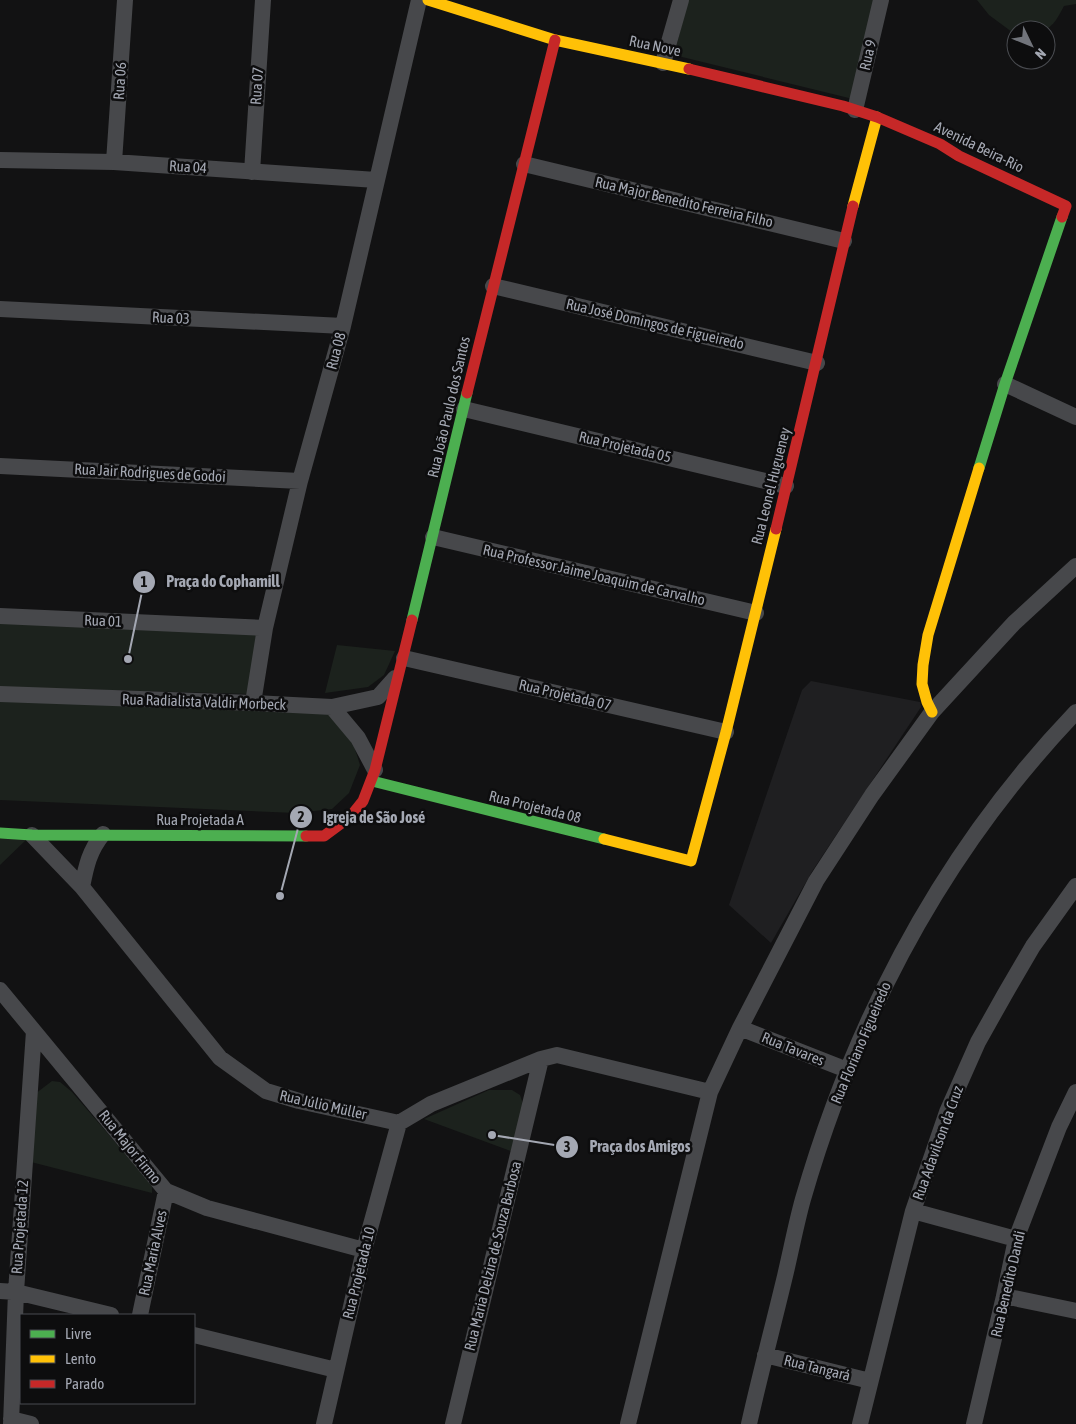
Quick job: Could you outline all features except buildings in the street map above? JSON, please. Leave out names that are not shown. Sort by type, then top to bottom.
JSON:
[{"type":"street","name":"Rua 06","points":[[114,162],[125,0]]},
{"type":"street","name":"Rua 07","points":[[252,172],[263,0]]},
{"type":"street","name":"Rua 08","points":[[253,703],[265,628],[300,481],[343,326],[419,0]]},
{"type":"street","name":"Rua Nove","points":[[428,0],[555,40],[663,63],[877,116]]},
{"type":"street","points":[[663,63],[681,0]]},
{"type":"street","name":"Rua 9","points":[[855,110],[881,0]]},
{"type":"street","name":"Rua João Paulo dos Santos","points":[[374,776],[555,40]]},
{"type":"street","name":"Avenida Beira-Rio","points":[[877,116],[940,144],[959,156],[1066,206],[1005,384]]},
{"type":"street","name":"Rua Leonel Hugueney","points":[[690,861],[726,732],[756,613],[817,363],[844,241],[877,116]]},
{"type":"street","name":"Rua 04","points":[[0,160],[114,162],[376,180]]},
{"type":"street","name":"Rua Major Benedito Ferreira Filho","points":[[524,164],[844,241]]},
{"type":"street","name":"Rua José Domingos de Figueiredo","points":[[493,286],[817,363]]},
{"type":"street","name":"Rua 03","points":[[0,309],[343,326]]},
{"type":"street","points":[[932,712],[921,690],[921,671],[928,635],[1005,384],[1076,417]]},
{"type":"street","name":"Rua Projetada 05","points":[[464,409],[786,486]]},
{"type":"street","name":"Rua Jair Rodrigues de Godoi","points":[[0,466],[300,481]]},
{"type":"street","name":"Rua Professor Jaime Joaquim de Carvalho","points":[[433,537],[756,613]]},
{"type":"street","points":[[628,1424],[710,1092],[740,1028],[816,881],[872,795],[932,712],[1014,624],[1076,566]]},
{"type":"street","name":"Rua 01","points":[[0,616],[265,628]]},
{"type":"street","points":[[374,776],[358,738],[332,707],[378,698],[390,686],[402,664]]},
{"type":"street","name":"Rua Projetada 07","points":[[402,664],[726,732]]},
{"type":"street","name":"Rua Radialista Valdir Morbeck","points":[[0,694],[332,707]]},
{"type":"street","name":"Rua Floriano Figueiredo","points":[[749,1424],[803,1199],[847,1070],[882,990],[918,922],[996,806],[1047,742],[1076,712]]},
{"type":"street","name":"Rua Projetada A","points":[[0,833],[32,835],[324,836],[354,816],[374,776]]},
{"type":"street","name":"Rua Projetada 08","points":[[374,776],[690,861]]},
{"type":"street","points":[[82,887],[88,859],[94,845],[103,834]]},
{"type":"street","name":"Rua Júlio Müller","points":[[32,835],[82,887],[220,1058],[266,1091],[299,1101],[398,1123]]},
{"type":"street","name":"Rua Adavilson da Cruz","points":[[860,1424],[912,1211],[947,1112],[978,1042],[1034,946],[1076,886]]},
{"type":"street","name":"Rua Major Firmo","points":[[0,990],[166,1191],[207,1208],[364,1250]]},
{"type":"street","name":"Rua Tavares","points":[[740,1028],[847,1070]]},
{"type":"street","name":"Rua Projetada 12","points":[[11,1422],[8,1292],[34,1031]]},
{"type":"street","points":[[398,1123],[431,1104],[541,1058],[557,1055],[710,1092]]},
{"type":"street","name":"Rua Maria Delzira de Souza Barbosa","points":[[453,1424],[541,1058]]},
{"type":"street","name":"Rua Benedito Dandi","points":[[974,1424],[1016,1239],[1059,1127],[1076,1092]]},
{"type":"street","name":"Rua Projetada 10","points":[[324,1424],[364,1250],[398,1123]]},
{"type":"street","name":"Rua Maria Alves","points":[[140,1314],[166,1191]]},
{"type":"street","points":[[912,1211],[1016,1239]]},
{"type":"street","points":[[8,1292],[107,1314]]},
{"type":"street","points":[[1004,1296],[1076,1311]]},
{"type":"street","points":[[195,1335],[336,1370]]},
{"type":"street","name":"Rua Tangará","points":[[765,1355],[870,1381]]},
{"type":"street","points":[[11,1422],[32,1424]]},
{"type":"shaded area","points":[[688,0],[878,0],[853,99],[674,55]]},
{"type":"shaded area","points":[[977,0],[1076,0],[1076,4],[1064,6],[1056,20],[1006,20],[1006,28],[989,15]]},
{"type":"shaded area","points":[[0,622],[261,632],[249,694],[0,687]]},
{"type":"shaded area","points":[[337,645],[395,651],[384,675],[368,687],[325,693]]},
{"type":"shaded area","points":[[811,681],[920,702],[921,707],[813,870],[771,943],[729,905],[802,690]]},
{"type":"shaded area","points":[[0,697],[331,713],[350,733],[360,765],[349,793],[332,809],[296,813],[0,800]]},
{"type":"shaded area","points":[[28,838],[0,865],[0,839]]},
{"type":"shaded area","points":[[52,1081],[60,1082],[72,1092],[146,1178],[152,1187],[152,1193],[31,1162],[35,1094]]},
{"type":"shaded area","points":[[489,1090],[512,1090],[520,1095],[523,1104],[511,1151],[424,1119]]},
{"type":"traffic: fast","points":[[979,468],[1005,384],[1062,217]]},
{"type":"traffic: fast","points":[[412,620],[467,393]]},
{"type":"traffic: fast","points":[[372,781],[604,839]]},
{"type":"traffic: fast","points":[[0,833],[32,835],[306,836]]},
{"type":"traffic: slow","points":[[428,0],[555,40],[689,69]]},
{"type":"traffic: slow","points":[[853,206],[877,117]]},
{"type":"traffic: slow","points":[[932,712],[922,684],[928,635],[979,468]]},
{"type":"traffic: slow","points":[[604,839],[691,861],[726,732],[776,529]]},
{"type":"traffic: jam","points":[[467,393],[555,40]]},
{"type":"traffic: jam","points":[[689,69],[843,106],[877,117],[940,144],[959,156],[1066,206],[1062,217]]},
{"type":"traffic: jam","points":[[776,529],[853,206]]},
{"type":"traffic: jam","points":[[306,836],[324,836],[351,816],[363,801],[375,770],[412,620]]},
{"type":"place","name":"Praça do Cophamill","points":[[128,659]]},
{"type":"place","name":"Igreja de São José","points":[[280,896]]},
{"type":"place","name":"Praça dos Amigos","points":[[492,1135]]}]
